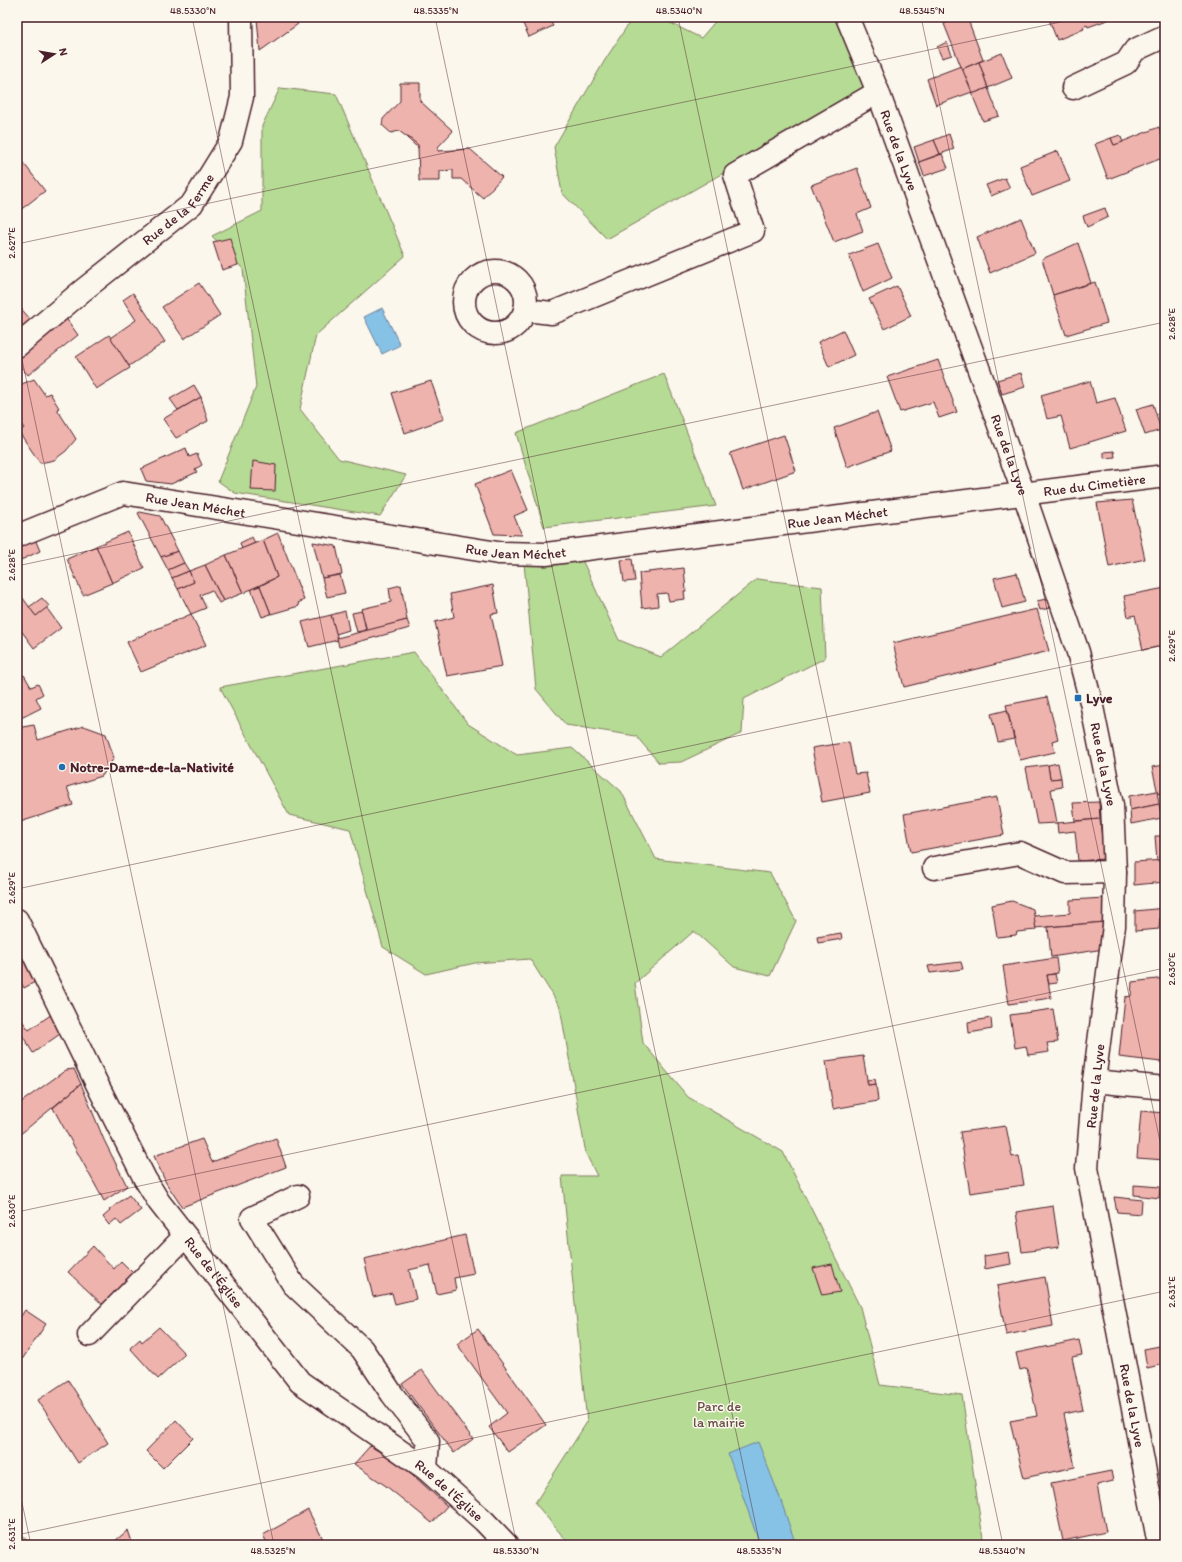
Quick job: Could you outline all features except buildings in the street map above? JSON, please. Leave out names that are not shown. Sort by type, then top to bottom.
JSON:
[{"type":"street","name":"Rue de la Ferme","points":[[17,346],[65,305],[192,204],[231,141],[242,97],[241,17]]},
{"type":"street","name":"Rue de la Lyve","points":[[847,17],[878,92],[1024,494],[1078,652],[1091,702],[1112,805],[1116,872],[1114,926],[1094,1081],[1087,1168],[1159,1545]]},
{"type":"street","points":[[1073,88],[1126,63],[1135,50],[1165,36]]},
{"type":"street","points":[[525,310],[552,313],[753,231],[735,175],[878,92]]},
{"type":"street","name":"Rue du Cimetière","points":[[1024,494],[1165,476]]},
{"type":"street","name":"Rue Jean Méchet","points":[[17,536],[123,493],[498,553],[546,554],[1024,494]]},
{"type":"street","points":[[934,868],[1020,853],[1065,873],[1116,872]]},
{"type":"street","name":"Rue de l'Église","points":[[17,920],[145,1179],[159,1202],[185,1236],[300,1382],[426,1470],[484,1521],[507,1545]]},
{"type":"street","points":[[1094,1081],[1165,1088]]},
{"type":"street","points":[[298,1196],[252,1218],[293,1284],[362,1349],[392,1394],[428,1441],[426,1470]]},
{"type":"street","points":[[90,1335],[185,1236]]},
{"type":"green space","points":[[633,17],[658,17],[701,38],[719,17],[834,17],[866,92],[607,239],[562,193],[554,147],[605,60]]},
{"type":"green space","points":[[280,88],[336,94],[405,256],[316,335],[300,409],[339,459],[406,475],[380,516],[235,493],[218,481],[256,387],[243,269],[212,236],[262,211],[262,126]]},
{"type":"green space","points":[[664,374],[716,506],[544,527],[516,433]]},
{"type":"green space","points":[[578,551],[619,640],[661,657],[757,579],[822,587],[825,658],[744,699],[742,733],[681,762],[659,763],[636,736],[566,725],[536,689],[524,563]]},
{"type":"green space","name":"Parc de la mairie","points":[[414,652],[468,724],[517,755],[572,748],[621,791],[656,859],[770,873],[796,921],[770,976],[734,967],[694,931],[635,983],[643,1043],[688,1097],[783,1152],[860,1307],[880,1385],[962,1395],[984,1545],[570,1545],[535,1503],[587,1422],[562,1176],[597,1176],[586,1154],[560,1007],[530,959],[475,963],[426,974],[383,947],[350,829],[289,815],[220,687]]},
{"type":"green space","points":[[17,1533],[34,1545],[17,1545]]},
{"type":"water","points":[[382,308],[400,345],[382,354],[364,317]]},
{"type":"water","points":[[758,1442],[779,1495],[796,1545],[760,1545],[728,1454]]},
{"type":"place","name":"Lyve","points":[[1078,698]]},
{"type":"place","name":"Notre-Dame-de-la-Nativité","points":[[62,767]]}]
